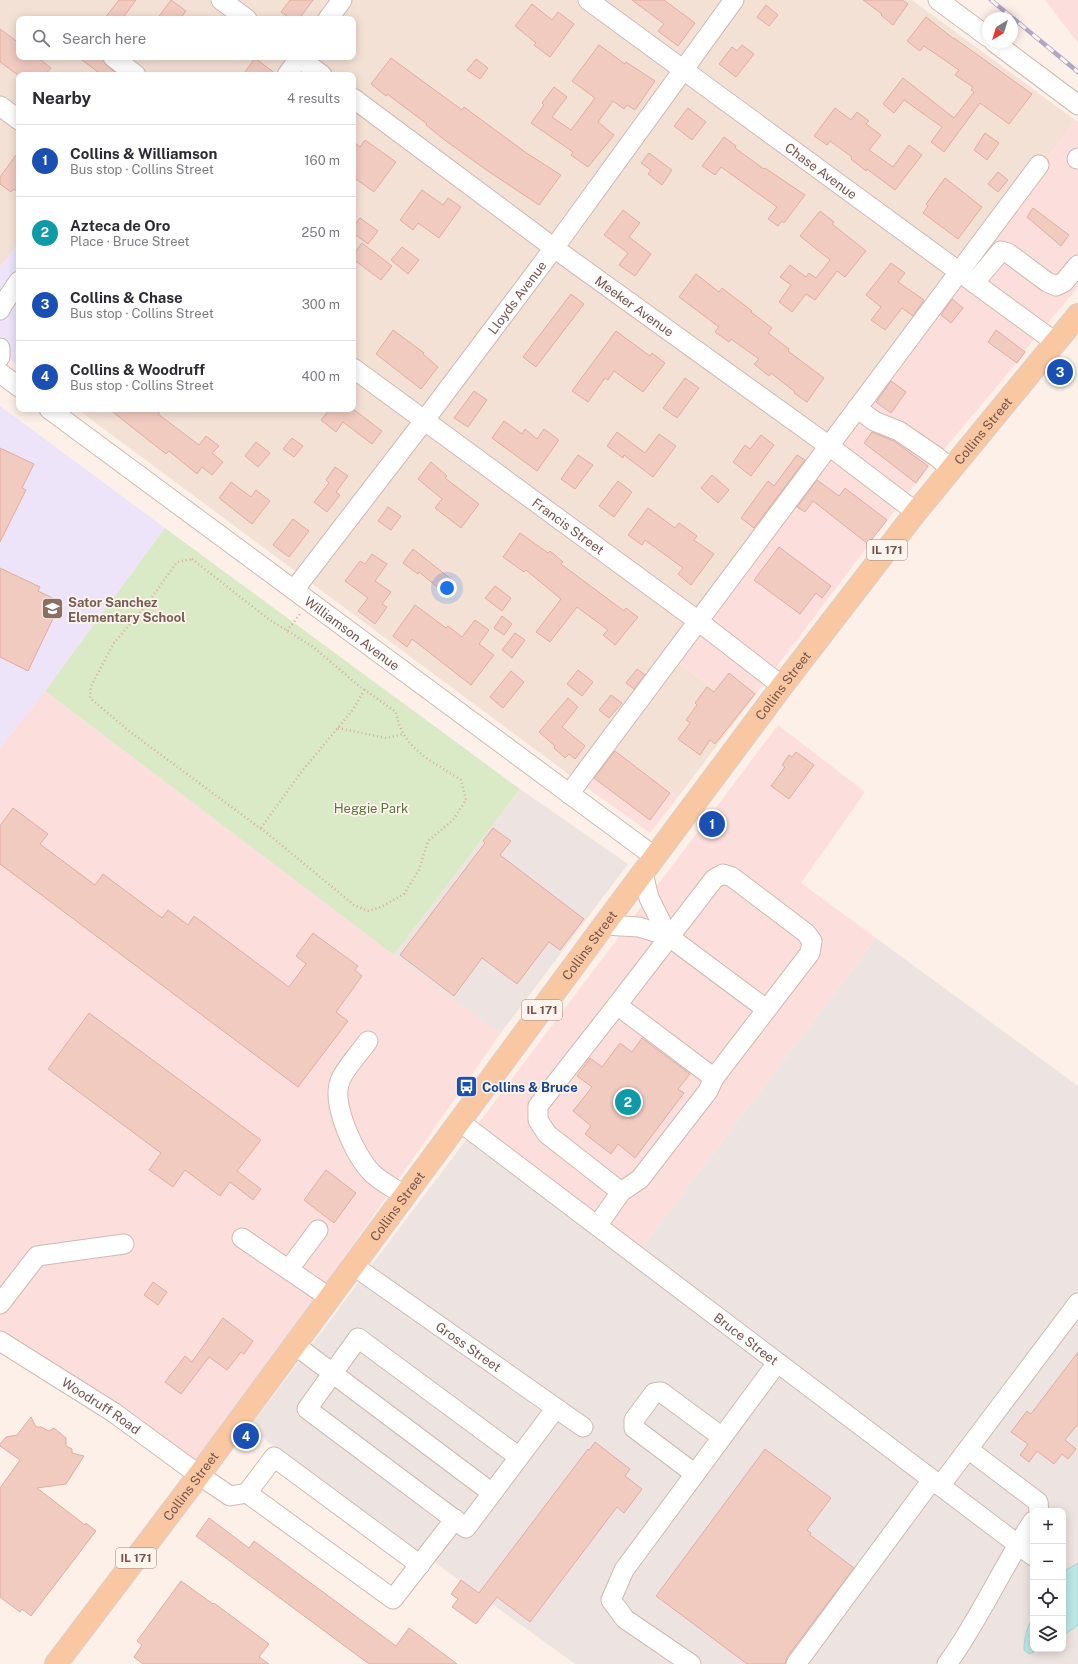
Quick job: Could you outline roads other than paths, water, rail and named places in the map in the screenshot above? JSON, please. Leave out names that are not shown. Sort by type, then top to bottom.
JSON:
[{"type":"main road","name":"Collins Street","points":[[56,1664],[295,1346],[604,925],[782,686],[916,512],[1054,342],[1078,315]]},
{"type":"street","points":[[221,0],[243,16]]},
{"type":"street","points":[[330,16],[342,0]]},
{"type":"street","name":"Chase Avenue","points":[[588,0],[1054,342]]},
{"type":"street","name":"Lloyds Avenue","points":[[294,590],[424,421],[554,248],[734,0]]},
{"type":"street","points":[[938,0],[982,33]]},
{"type":"street","points":[[1002,48],[1078,105]]},
{"type":"street","points":[[118,60],[132,72]]},
{"type":"street","points":[[289,72],[297,60]]},
{"type":"street","points":[[303,60],[318,72]]},
{"type":"street","name":"Meeker Avenue","points":[[356,100],[554,248],[829,446],[916,512]]},
{"type":"street","points":[[0,106],[16,118]]},
{"type":"street","points":[[569,794],[857,408],[966,277],[1039,165]]},
{"type":"street","points":[[966,277],[1001,251],[1008,253],[1047,282],[1056,286],[1064,282],[1078,265]]},
{"type":"street","points":[[0,310],[16,286]]},
{"type":"street","points":[[0,348],[0,357]]},
{"type":"street","name":"Francis Street","points":[[356,370],[698,621],[782,686]]},
{"type":"street","points":[[0,373],[16,385]]},
{"type":"street","points":[[857,408],[874,421],[899,431],[951,469]]},
{"type":"street","name":"Williamson Avenue","points":[[53,412],[569,794],[649,865]]},
{"type":"street","points":[[649,865],[649,898],[668,936]]},
{"type":"street","points":[[597,1226],[621,1192],[640,1180],[708,1091],[714,1078],[810,953],[812,941],[806,933],[732,876],[723,874],[714,879],[668,936],[617,1005],[538,1106],[538,1120],[546,1134],[621,1192]]},
{"type":"street","points":[[604,925],[639,927],[668,936],[766,1009]]},
{"type":"street","points":[[617,1005],[714,1078]]},
{"type":"street","points":[[368,1041],[340,1080],[337,1094],[344,1122],[359,1154],[372,1172],[405,1196]]},
{"type":"street","name":"Bruce Street","points":[[460,1122],[1030,1554]]},
{"type":"street","points":[[289,1269],[318,1230]]},
{"type":"street","points":[[242,1238],[330,1298]]},
{"type":"street","points":[[0,1304],[37,1256],[124,1244]]},
{"type":"street","name":"Gross Street","points":[[354,1266],[583,1427]]},
{"type":"street","points":[[796,1664],[936,1483],[968,1449],[1078,1303]]},
{"type":"street","points":[[519,1457],[358,1338],[307,1409],[466,1528],[556,1408]]},
{"type":"street","name":"Woodruff Road","points":[[0,1341],[113,1412],[230,1496],[247,1493]]},
{"type":"street","points":[[295,1346],[492,1494]]},
{"type":"street","points":[[691,1664],[625,1619],[611,1600],[624,1570],[777,1363]]},
{"type":"street","points":[[695,1474],[634,1428],[634,1420],[650,1398],[654,1393],[662,1392],[722,1437]]},
{"type":"street","points":[[968,1449],[1038,1502],[1039,1508]]},
{"type":"street","points":[[420,1565],[274,1457],[247,1493],[393,1599],[420,1565],[455,1519]]},
{"type":"street","points":[[947,1664],[959,1647],[1017,1544],[1030,1525]]},
{"type":"water","points":[[1078,1563],[1078,1625],[1066,1634],[1066,1580],[1066,1570]]},
{"type":"water","points":[[1030,1624],[1030,1652],[1034,1652],[1029,1654],[1024,1650]]},
{"type":"railway","points":[[991,0],[1078,72]]},
{"type":"place","name":"Collins & Chase","points":[[1060,372]]},
{"type":"place","name":"Sator Sanchez Elementary School","points":[[52,609]]},
{"type":"place","name":"Collins & Williamson","points":[[712,824]]},
{"type":"place","name":"Collins & Bruce","points":[[467,1087]]},
{"type":"place","name":"Azteca de Oro","points":[[628,1102]]},
{"type":"place","name":"Collins & Woodruff","points":[[246,1436]]},
{"type":"park label","name":"Heggie Park","points":[[371,808]]}]
